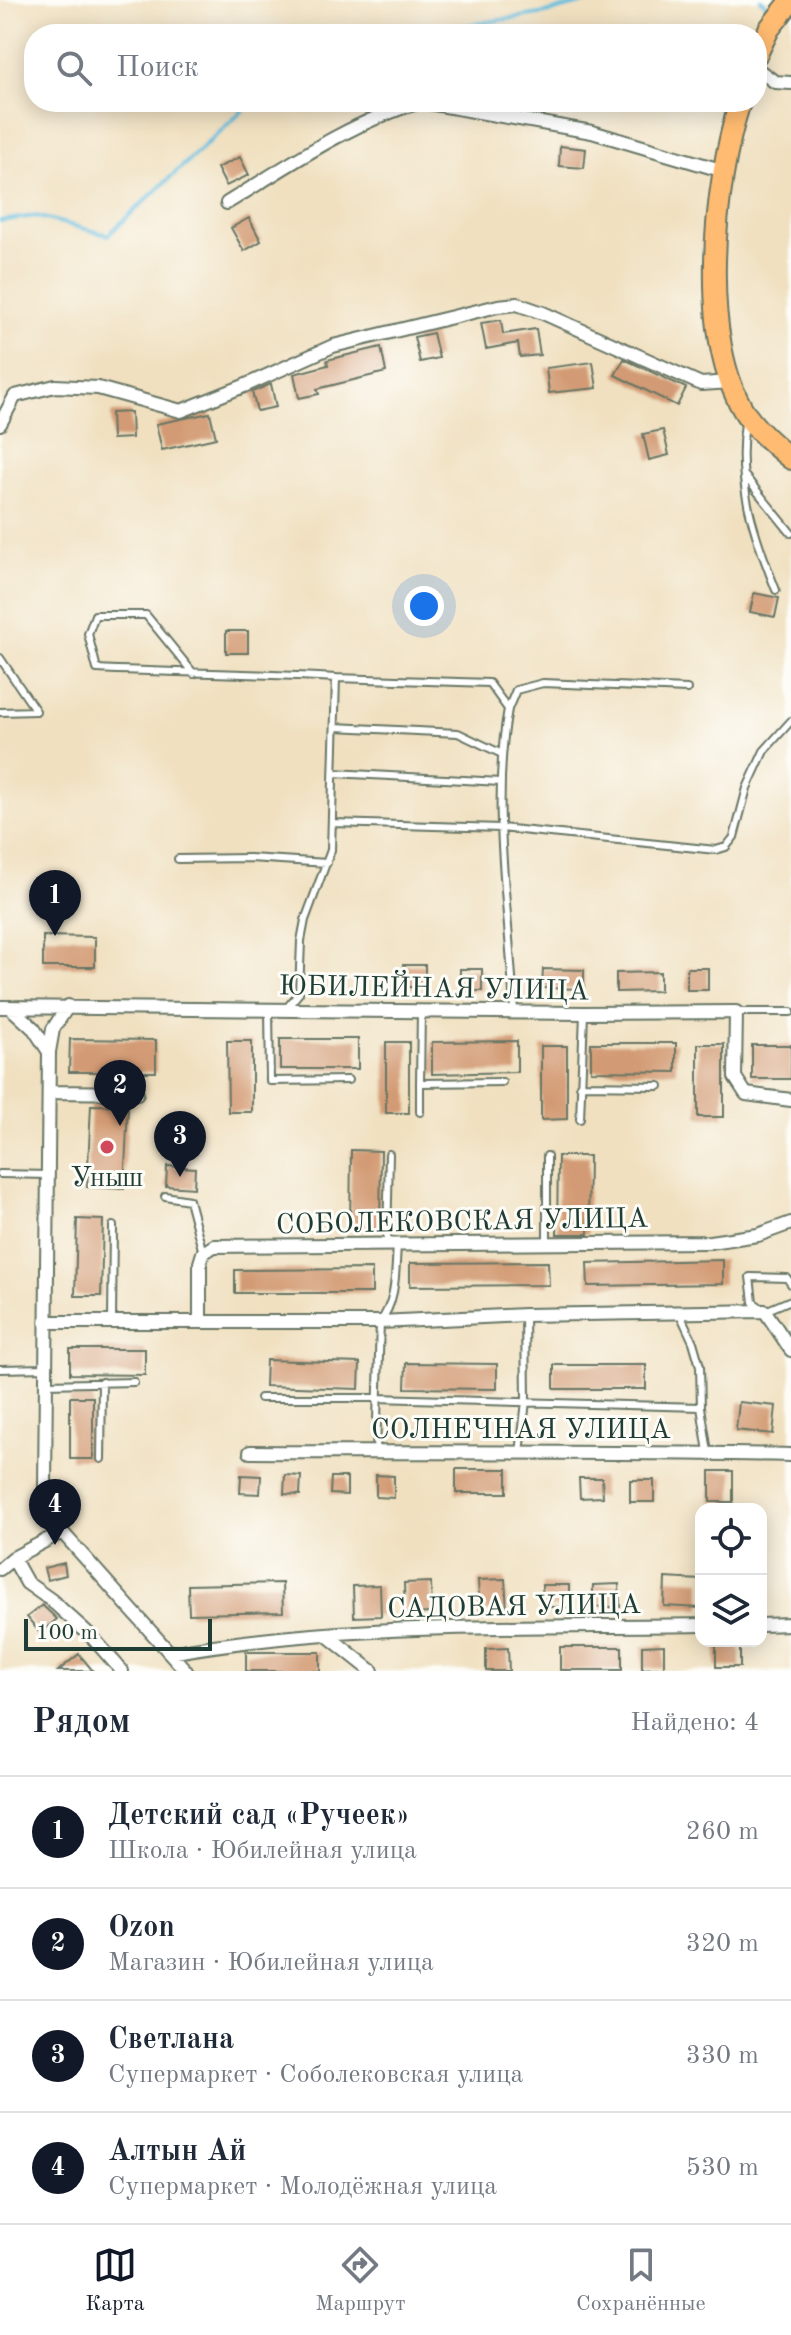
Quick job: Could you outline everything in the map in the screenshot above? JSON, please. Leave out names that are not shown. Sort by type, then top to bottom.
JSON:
[{"type":"main road","points":[[767,33],[791,1]]},
{"type":"main road","points":[[738,112],[724,171],[716,235],[717,326],[731,382],[747,415],[791,459]]},
{"type":"street","points":[[767,76],[775,82],[791,83]]},
{"type":"street","points":[[227,203],[334,137],[391,112]]},
{"type":"street","points":[[479,112],[592,132],[724,171]]},
{"type":"street","points":[[0,424],[15,396],[55,386],[98,388],[181,411],[333,346],[434,320],[517,304],[701,384],[731,382]]},
{"type":"street","points":[[68,1006],[53,1029],[49,1052],[45,1487],[51,1513],[62,1532],[186,1671]]},
{"type":"street","points":[[5,1007],[34,1029],[49,1052]]},
{"type":"street","name":"ЮБИЛЕЙНАЯ УЛИЦА","points":[[5,1007],[736,1012]]},
{"type":"street","points":[[736,1012],[735,1077],[746,1094],[791,1100]]},
{"type":"street","points":[[51,1092],[137,1093]]},
{"type":"street","name":"СОБОЛЕКОВСКАЯ УЛИЦА","points":[[203,1253],[214,1246],[710,1242],[758,1235],[791,1223]]},
{"type":"street","points":[[200,1322],[200,1263],[203,1253]]},
{"type":"street","points":[[46,1322],[380,1322],[525,1315],[765,1311],[791,1350]]},
{"type":"street","name":"СОЛНЕЧНАЯ УЛИЦА","points":[[250,1452],[708,1452],[791,1455]]},
{"type":"street","points":[[0,1569],[13,1558],[62,1532]]},
{"type":"street","points":[[13,1558],[27,1583],[92,1637],[122,1671]]},
{"type":"street","points":[[767,1625],[791,1624]]},
{"type":"street","name":"САДОВАЯ УЛИЦА","points":[[170,1653],[294,1636],[391,1630],[695,1625]]},
{"type":"street","points":[[328,1636],[372,1671]]},
{"type":"lane","points":[[747,415],[744,475],[749,515],[776,590]]},
{"type":"lane","points":[[744,475],[791,533]]},
{"type":"lane","points":[[194,674],[146,615],[95,615],[88,634],[97,669],[194,674],[266,673],[489,683],[508,709]]},
{"type":"lane","points":[[0,658],[36,711],[0,712]]},
{"type":"lane","points":[[286,1009],[299,993],[305,920],[331,850],[336,678]]},
{"type":"lane","points":[[514,1012],[501,828],[501,782],[508,709],[516,690],[543,683],[687,689]]},
{"type":"lane","points":[[333,823],[501,828],[716,850],[726,847],[734,837],[747,788],[764,751],[791,721]]},
{"type":"lane","points":[[335,727],[458,733],[502,754]]},
{"type":"lane","points":[[334,773],[501,782]]},
{"type":"lane","points":[[178,859],[250,858],[327,863]]},
{"type":"lane","points":[[269,1009],[270,1081],[348,1080]]},
{"type":"lane","points":[[420,1112],[421,1011]]},
{"type":"lane","points":[[736,1012],[791,1012]]},
{"type":"lane","points":[[580,1119],[584,1013]]},
{"type":"lane","points":[[420,1083],[502,1082]]},
{"type":"lane","points":[[580,1085],[659,1086]]},
{"type":"lane","points":[[376,1453],[380,1322],[389,1310],[393,1297],[389,1154]]},
{"type":"lane","points":[[547,1156],[547,1243]]},
{"type":"lane","points":[[0,1174],[49,1175]]},
{"type":"lane","points":[[165,1196],[189,1200],[203,1253]]},
{"type":"lane","points":[[112,1322],[113,1226]]},
{"type":"lane","points":[[791,1284],[787,1278],[750,1277],[753,1302],[765,1311],[791,1300]]},
{"type":"lane","points":[[680,1314],[700,1366],[701,1407],[708,1452]]},
{"type":"lane","points":[[520,1453],[526,1401],[525,1315]]},
{"type":"lane","points":[[0,1369],[47,1368]]},
{"type":"lane","points":[[101,1459],[102,1382]]},
{"type":"lane","points":[[47,1384],[134,1382]]},
{"type":"lane","points":[[260,1398],[526,1401],[701,1407]]},
{"type":"building","points":[[560,146],[586,149],[584,168],[559,166]]},
{"type":"building","points":[[240,157],[249,175],[226,186],[217,168]]},
{"type":"building","points":[[249,218],[261,241],[244,251],[231,228]]},
{"type":"building","points":[[501,320],[503,334],[536,329],[540,355],[520,357],[518,343],[486,349],[481,323]]},
{"type":"building","points":[[433,333],[439,358],[420,362],[414,337]]},
{"type":"building","points":[[381,347],[386,372],[317,389],[319,394],[299,398],[294,374],[328,365],[327,360]]},
{"type":"building","points":[[624,359],[686,388],[677,406],[615,375]]},
{"type":"building","points":[[593,362],[597,388],[549,393],[546,368]]},
{"type":"building","points":[[271,384],[276,407],[257,411],[252,392]]},
{"type":"building","points":[[131,412],[132,438],[112,439],[111,413]]},
{"type":"building","points":[[210,413],[216,438],[162,450],[156,424]]},
{"type":"building","points":[[663,430],[669,455],[649,460],[643,434]]},
{"type":"building","points":[[754,593],[779,598],[775,617],[750,612]]},
{"type":"building","points":[[226,631],[248,631],[248,653],[226,653]]},
{"type":"building","points":[[43,936],[95,937],[95,967],[43,967]]},
{"type":"building","points":[[403,965],[425,965],[425,987],[403,987]]},
{"type":"building","points":[[687,968],[708,968],[708,990],[687,990]]},
{"type":"building","points":[[460,969],[482,969],[482,991],[460,991]]},
{"type":"building","points":[[543,969],[584,970],[584,989],[542,988]]},
{"type":"building","points":[[660,972],[660,991],[616,992],[616,973]]},
{"type":"building","points":[[70,1039],[156,1040],[156,1072],[69,1072]]},
{"type":"building","points":[[280,1039],[358,1039],[358,1069],[280,1069]]},
{"type":"building","points":[[227,1041],[252,1041],[252,1112],[228,1112]]},
{"type":"building","points":[[517,1041],[517,1072],[432,1074],[432,1042]]},
{"type":"building","points":[[386,1042],[409,1042],[409,1113],[386,1113]]},
{"type":"building","points":[[591,1043],[676,1043],[676,1072],[591,1071]]},
{"type":"building","points":[[698,1044],[724,1044],[724,1117],[698,1117]]},
{"type":"building","points":[[752,1045],[791,1045],[791,1079],[752,1079]]},
{"type":"building","points":[[541,1046],[567,1046],[567,1119],[541,1120]]},
{"type":"building","name":"Уныш","points":[[91,1105],[128,1106],[124,1189],[87,1187]]},
{"type":"building","points":[[351,1150],[381,1151],[380,1229],[350,1229]]},
{"type":"building","points":[[558,1156],[589,1156],[588,1234],[557,1234]]},
{"type":"building","points":[[167,1166],[195,1168],[194,1188],[166,1186]]},
{"type":"building","points":[[77,1219],[103,1220],[101,1296],[75,1296]]},
{"type":"building","points":[[723,1260],[723,1284],[588,1286],[587,1263]]},
{"type":"building","points":[[548,1262],[549,1285],[410,1286],[410,1263]]},
{"type":"building","points":[[372,1269],[372,1293],[235,1293],[235,1270]]},
{"type":"building","points":[[70,1349],[145,1349],[145,1375],[70,1374]]},
{"type":"building","points":[[266,1360],[360,1363],[359,1389],[265,1386]]},
{"type":"building","points":[[406,1363],[497,1364],[497,1389],[405,1388]]},
{"type":"building","points":[[554,1365],[646,1365],[646,1389],[554,1389]]},
{"type":"building","points":[[70,1397],[93,1397],[93,1459],[70,1459]]},
{"type":"building","points":[[739,1402],[776,1406],[773,1434],[736,1430]]},
{"type":"building","points":[[456,1469],[507,1469],[507,1493],[456,1493]]},
{"type":"building","points":[[710,1471],[733,1471],[733,1502],[710,1502]]},
{"type":"building","points":[[241,1475],[261,1476],[260,1494],[240,1493]]},
{"type":"building","points":[[285,1475],[301,1476],[300,1495],[284,1494]]},
{"type":"building","points":[[376,1475],[394,1476],[394,1498],[376,1497]]},
{"type":"building","points":[[331,1477],[347,1477],[347,1495],[330,1494]]},
{"type":"building","points":[[579,1478],[602,1478],[603,1497],[580,1498]]},
{"type":"building","points":[[630,1480],[654,1480],[654,1502],[630,1502]]},
{"type":"building","points":[[64,1563],[66,1575],[47,1580],[44,1568]]},
{"type":"building","points":[[665,1578],[695,1580],[695,1608],[664,1606]]},
{"type":"building","points":[[505,1579],[507,1610],[480,1612],[478,1580]]},
{"type":"building","points":[[431,1582],[432,1613],[405,1614],[404,1583]]},
{"type":"building","points":[[282,1583],[283,1612],[189,1614],[188,1585]]},
{"type":"building","points":[[619,1584],[620,1607],[593,1607],[593,1585]]},
{"type":"building","points":[[380,1585],[381,1616],[354,1617],[353,1586]]},
{"type":"building","points":[[542,1585],[569,1585],[569,1607],[543,1607]]},
{"type":"building","points":[[42,1605],[57,1619],[40,1633],[27,1617]]},
{"type":"building","points":[[664,1645],[664,1668],[642,1669],[642,1646]]},
{"type":"building","points":[[560,1647],[622,1647],[622,1670],[560,1670]]},
{"type":"building","points":[[716,1647],[740,1647],[740,1667],[716,1667]]},
{"type":"building","points":[[508,1648],[509,1671],[486,1671],[486,1649]]},
{"type":"building","points":[[246,1652],[320,1652],[320,1671],[246,1671]]},
{"type":"building","points":[[79,1654],[93,1671],[58,1671]]},
{"type":"waterway","points":[[474,24],[546,13],[596,0]]},
{"type":"waterway","points":[[761,0],[775,13]]},
{"type":"waterway","points":[[0,221],[35,216],[108,235],[241,112]]},
{"type":"place","name":"Детский сад «Ручеек»","points":[[55,936]]},
{"type":"place","name":"Ozon","points":[[120,1126]]},
{"type":"place","name":"Уныш","points":[[107,1147]]},
{"type":"place","name":"Светлана","points":[[180,1177]]},
{"type":"place","name":"Алтын Ай","points":[[55,1545]]}]
